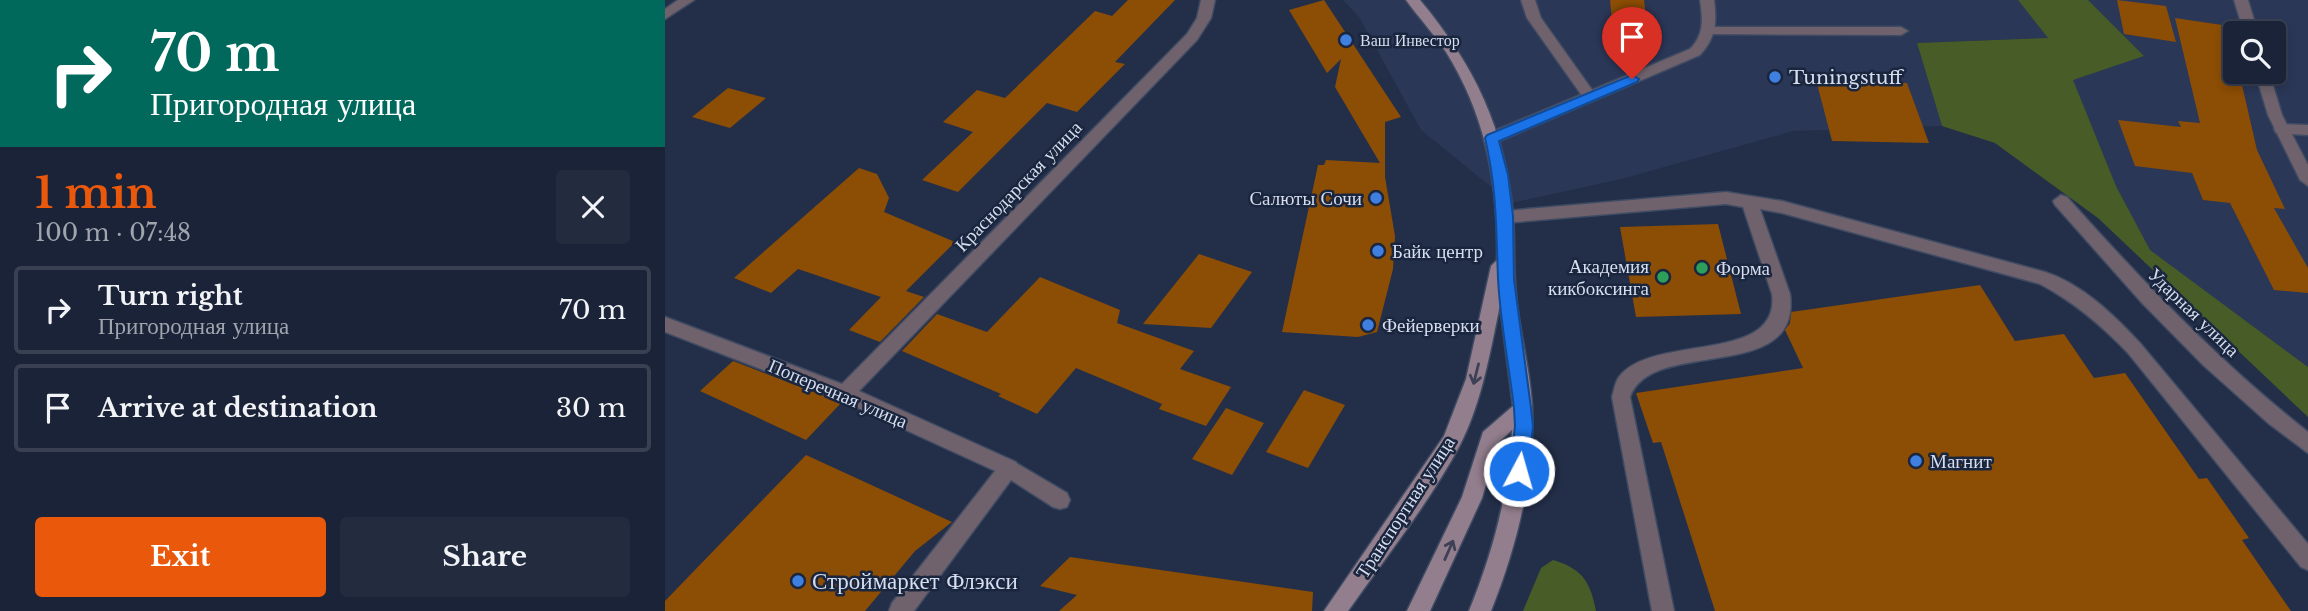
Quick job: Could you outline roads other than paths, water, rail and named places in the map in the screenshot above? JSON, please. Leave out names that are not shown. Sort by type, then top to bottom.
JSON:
[{"type":"main road","name":"Транспортная улица","points":[[1413,0],[1444,36],[1475,87],[1501,175],[1506,280],[1521,358],[1524,426],[1517,494],[1494,581],[1480,611]]},
{"type":"main road","name":"Транспортная улица","points":[[1335,611],[1417,495],[1451,440],[1475,379],[1505,226]]},
{"type":"main road","name":"Транспортная улица","points":[[1418,611],[1431,589],[1472,498],[1490,438],[1523,408]]},
{"type":"street","points":[[665,15],[687,0]]},
{"type":"street","name":"Краснодарская улица","points":[[845,393],[1192,37],[1204,18],[1207,0]]},
{"type":"street","points":[[1528,0],[1534,18],[1590,97]]},
{"type":"street","points":[[1492,138],[1695,52],[1705,43],[1709,31],[1707,0]]},
{"type":"street","points":[[2241,0],[2247,21]]},
{"type":"street","points":[[1709,31],[1901,31]]},
{"type":"street","points":[[2266,84],[2281,129],[2308,180]]},
{"type":"street","points":[[2281,129],[2308,130]]},
{"type":"street","points":[[1505,226],[1726,198],[1782,207],[2045,279],[2074,294],[2104,316],[2134,348],[2308,560]]},
{"type":"street","points":[[1663,611],[1621,397],[1627,380],[1647,367],[1752,343],[1770,333],[1780,321],[1782,301],[1749,201]]},
{"type":"street","name":"Ударная улица","points":[[2061,201],[2140,291],[2282,424],[2308,444]]},
{"type":"street","name":"Поперечная улица","points":[[665,324],[845,393],[1009,468],[1059,500]]},
{"type":"street","points":[[900,611],[1009,468]]},
{"type":"place","name":"Ваш Инвестор","points":[[1346,40]]},
{"type":"place","name":"Tuningstuff","points":[[1775,77]]},
{"type":"place","name":"Салюты Сочи","points":[[1376,198]]},
{"type":"place","name":"Байк центр","points":[[1378,251]]},
{"type":"place","name":"Форма","points":[[1702,268]]},
{"type":"place","name":"Академия кикбоксинга","points":[[1663,277]]},
{"type":"place","name":"Фейерверки","points":[[1368,325]]},
{"type":"place","name":"Магнит","points":[[1916,461]]},
{"type":"place","name":"Строймаркет Флэкси","points":[[798,581]]}]
